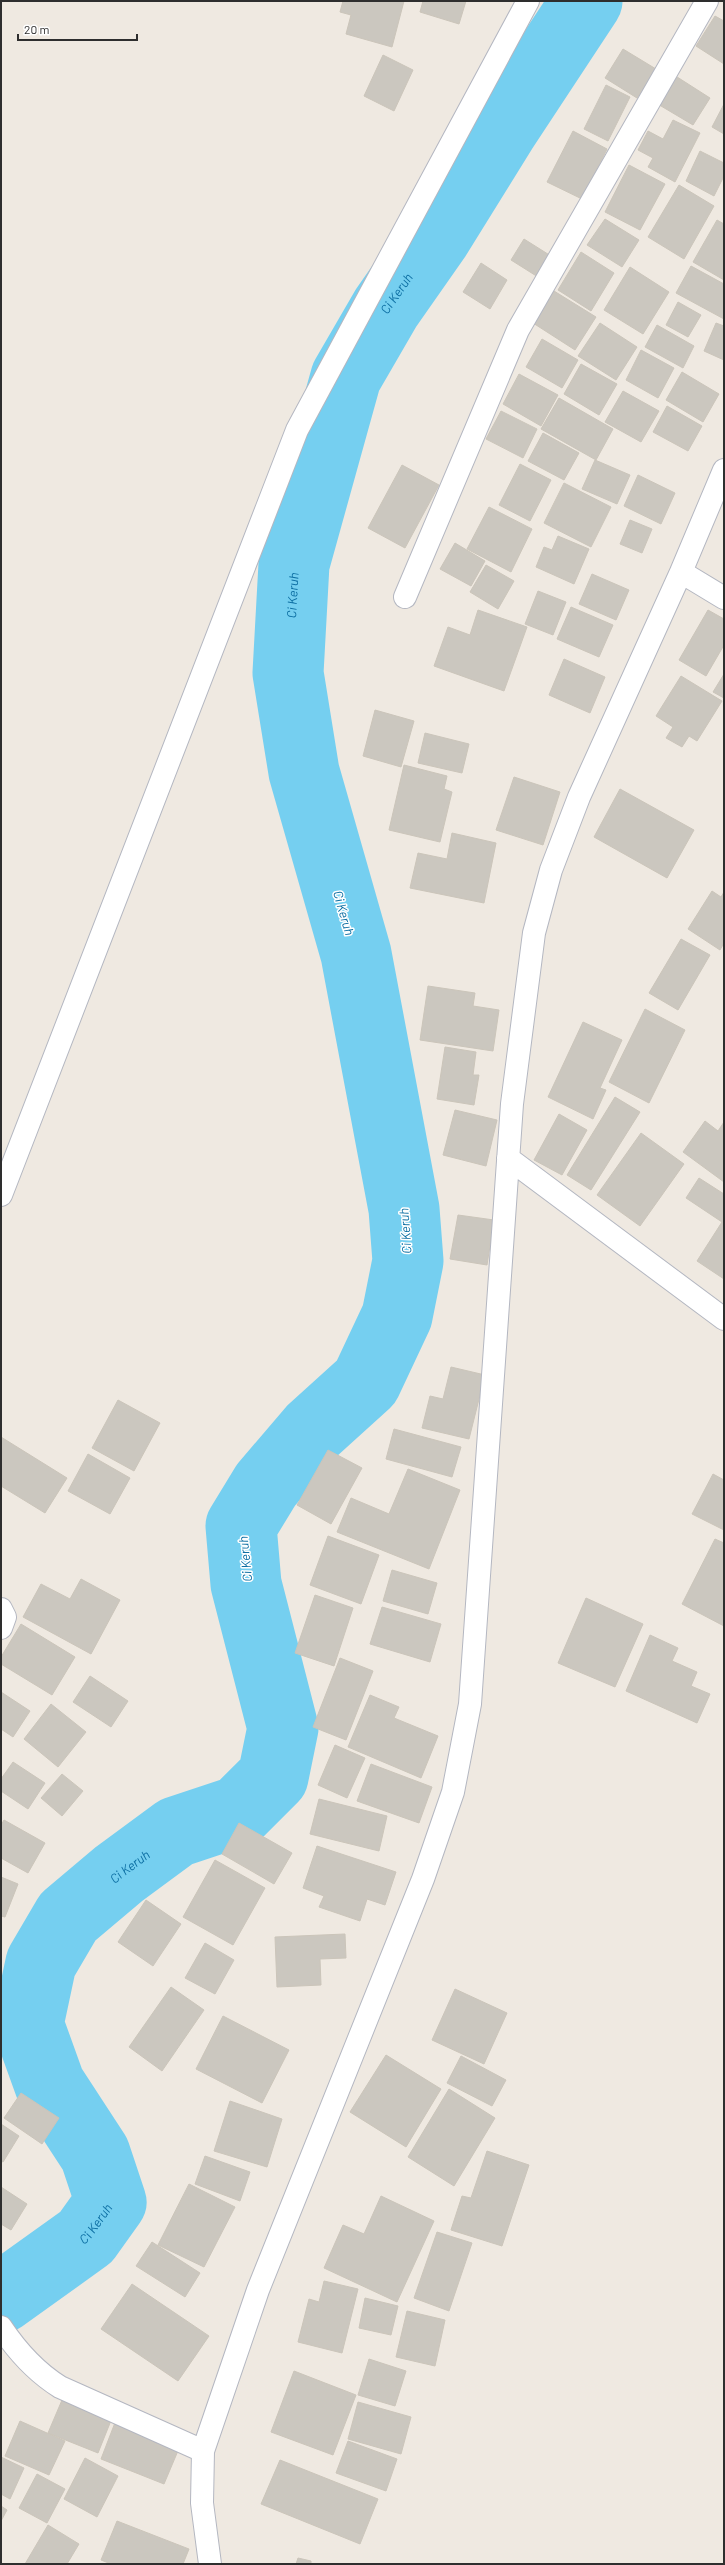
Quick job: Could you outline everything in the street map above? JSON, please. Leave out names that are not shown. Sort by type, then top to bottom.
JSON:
[{"type":"street","points":[[2,1190],[297,430],[528,1]]},
{"type":"street","points":[[405,597],[518,330],[707,1]]},
{"type":"street","points":[[210,2564],[202,2503],[203,2451],[258,2290],[423,1878],[453,1792],[470,1704],[512,1104],[534,933],[551,870],[579,797],[681,572],[724,470]]},
{"type":"street","points":[[681,572],[724,598]]},
{"type":"street","points":[[508,1158],[724,1319]]},
{"type":"street","points":[[1,1609],[5,1617],[1,1628]]},
{"type":"street","points":[[1,2327],[15,2349],[47,2379],[60,2387],[203,2451]]},
{"type":"building","points":[[343,1],[404,1],[392,47],[346,34],[351,15],[340,12]]},
{"type":"building","points":[[423,1],[466,1],[459,24],[420,12]]},
{"type":"building","points":[[715,16],[724,21],[724,64],[696,46]]},
{"type":"building","points":[[623,49],[656,69],[637,98],[605,78]]},
{"type":"building","points":[[383,55],[413,70],[394,111],[364,96]]},
{"type":"building","points":[[674,75],[710,98],[693,125],[656,103]]},
{"type":"building","points":[[606,85],[630,97],[608,141],[584,129]]},
{"type":"building","points":[[724,104],[724,134],[712,127]]},
{"type":"building","points":[[673,120],[700,133],[675,182],[648,167],[653,158],[638,150],[648,131],[663,139]]},
{"type":"building","points":[[573,131],[607,149],[582,199],[547,182]]},
{"type":"building","points":[[700,151],[724,163],[724,176],[714,196],[686,181]]},
{"type":"building","points":[[629,165],[665,184],[640,230],[605,212]]},
{"type":"building","points":[[679,185],[714,206],[684,259],[648,237]]},
{"type":"building","points":[[605,219],[639,240],[622,267],[587,245]]},
{"type":"building","points":[[717,220],[724,224],[724,280],[693,262]]},
{"type":"building","points":[[524,239],[551,256],[538,277],[511,260]]},
{"type":"building","points":[[581,252],[614,273],[591,311],[558,290]]},
{"type":"building","points":[[481,263],[507,280],[490,309],[463,292]]},
{"type":"building","points":[[691,266],[724,284],[724,319],[676,293]]},
{"type":"building","points":[[630,267],[669,292],[643,334],[604,310]]},
{"type":"building","points":[[554,291],[596,317],[575,350],[533,323]]},
{"type":"building","points":[[678,302],[701,315],[688,337],[666,325]]},
{"type":"building","points":[[600,323],[637,347],[616,380],[578,356]]},
{"type":"building","points":[[716,323],[724,326],[724,360],[704,351]]},
{"type":"building","points":[[657,325],[694,346],[683,368],[645,347]]},
{"type":"building","points":[[542,339],[578,360],[562,388],[526,367]]},
{"type":"building","points":[[641,350],[674,368],[658,398],[626,380]]},
{"type":"building","points":[[581,364],[617,384],[599,415],[564,394]]},
{"type":"building","points":[[682,372],[719,394],[703,422],[666,400]]},
{"type":"building","points":[[519,374],[558,395],[541,426],[503,404]]},
{"type":"building","points":[[623,391],[659,411],[641,442],[605,422]]},
{"type":"building","points":[[559,398],[613,429],[596,460],[541,429]]},
{"type":"building","points":[[667,406],[702,426],[688,451],[653,432]]},
{"type":"building","points":[[501,411],[537,429],[523,458],[486,439]]},
{"type":"building","points":[[543,433],[579,453],[564,480],[528,461]]},
{"type":"building","points":[[595,460],[630,475],[617,504],[582,489]]},
{"type":"building","points":[[520,464],[551,480],[530,521],[499,505]]},
{"type":"building","points":[[402,465],[439,485],[405,548],[368,528]]},
{"type":"building","points":[[638,475],[675,493],[661,524],[624,506]]},
{"type":"building","points":[[564,483],[611,507],[591,547],[544,523]]},
{"type":"building","points":[[489,507],[532,529],[511,572],[467,549]]},
{"type":"building","points":[[630,520],[652,529],[642,553],[620,544]]},
{"type":"building","points":[[558,536],[589,549],[574,584],[536,567],[544,547],[552,550]]},
{"type":"building","points":[[455,543],[485,561],[471,586],[440,569]]},
{"type":"building","points":[[486,565],[514,581],[498,609],[470,592]]},
{"type":"building","points":[[592,574],[629,590],[616,620],[579,604]]},
{"type":"building","points":[[538,591],[566,602],[553,635],[525,624]]},
{"type":"building","points":[[571,607],[613,625],[599,657],[557,639]]},
{"type":"building","points":[[478,610],[527,627],[504,691],[434,666],[448,627],[470,635]]},
{"type":"building","points":[[708,610],[724,619],[724,645],[706,676],[679,660]]},
{"type":"building","points":[[564,659],[605,677],[590,713],[549,695]]},
{"type":"building","points":[[724,674],[724,698],[713,692]]},
{"type":"building","points":[[681,676],[722,701],[697,741],[689,736],[682,747],[666,738],[673,727],[656,716]]},
{"type":"building","points":[[375,710],[414,721],[401,767],[363,756]]},
{"type":"building","points":[[425,733],[469,744],[462,773],[418,763]]},
{"type":"building","points":[[404,765],[447,776],[444,789],[452,792],[440,842],[389,830]]},
{"type":"building","points":[[514,777],[560,792],[543,845],[496,830]]},
{"type":"building","points":[[620,789],[694,830],[667,878],[594,837]]},
{"type":"building","points":[[452,833],[496,843],[484,903],[410,888],[418,853],[447,859]]},
{"type":"building","points":[[712,891],[721,897],[724,892],[724,943],[720,950],[688,929]]},
{"type":"building","points":[[681,939],[710,955],[678,1010],[649,993]]},
{"type":"building","points":[[428,986],[475,993],[473,1006],[499,1010],[493,1051],[420,1040]]},
{"type":"building","points":[[645,1009],[685,1030],[649,1103],[609,1082]]},
{"type":"building","points":[[583,1022],[622,1040],[600,1088],[606,1090],[593,1119],[548,1097]]},
{"type":"building","points":[[445,1047],[476,1052],[473,1075],[479,1075],[474,1105],[437,1099]]},
{"type":"building","points":[[615,1097],[640,1112],[591,1190],[567,1175]]},
{"type":"building","points":[[455,1110],[497,1120],[486,1166],[443,1155]]},
{"type":"building","points":[[559,1114],[587,1130],[562,1175],[534,1160]]},
{"type":"building","points":[[705,1121],[718,1131],[724,1122],[724,1182],[683,1152]]},
{"type":"building","points":[[641,1133],[684,1164],[640,1226],[597,1195]]},
{"type":"building","points":[[699,1178],[724,1194],[724,1279],[697,1261],[722,1222],[686,1198]]},
{"type":"building","points":[[458,1215],[494,1220],[487,1265],[450,1259]]},
{"type":"building","points":[[451,1367],[485,1375],[469,1439],[422,1428],[430,1396],[443,1399]]},
{"type":"building","points":[[118,1400],[160,1423],[134,1471],[92,1448]]},
{"type":"building","points":[[394,1429],[461,1447],[452,1477],[386,1459]]},
{"type":"building","points":[[1,1437],[67,1478],[45,1513],[1,1486]]},
{"type":"building","points":[[328,1450],[362,1468],[331,1524],[297,1505]]},
{"type":"building","points":[[88,1454],[130,1478],[110,1514],[68,1491]]},
{"type":"building","points":[[408,1469],[460,1490],[429,1569],[337,1532],[351,1498],[389,1514]]},
{"type":"building","points":[[713,1474],[724,1480],[724,1530],[692,1514]]},
{"type":"building","points":[[328,1536],[379,1555],[361,1604],[310,1585]]},
{"type":"building","points":[[715,1539],[724,1543],[724,1626],[682,1604]]},
{"type":"building","points":[[392,1570],[437,1583],[428,1614],[383,1601]]},
{"type":"building","points":[[81,1579],[120,1600],[91,1654],[23,1617],[41,1584],[70,1599]]},
{"type":"building","points":[[315,1595],[353,1608],[334,1666],[295,1653]]},
{"type":"building","points":[[586,1598],[643,1624],[615,1687],[558,1663]]},
{"type":"building","points":[[382,1607],[441,1624],[430,1662],[370,1644]]},
{"type":"building","points":[[21,1624],[75,1657],[52,1695],[1,1664],[1,1657]]},
{"type":"building","points":[[650,1635],[678,1648],[672,1661],[697,1672],[691,1686],[710,1694],[697,1723],[626,1691]]},
{"type":"building","points":[[340,1658],[373,1671],[346,1740],[313,1727]]},
{"type":"building","points":[[90,1676],[128,1701],[111,1727],[73,1702]]},
{"type":"building","points":[[1,1692],[30,1711],[13,1737],[1,1729]]},
{"type":"building","points":[[370,1695],[399,1707],[394,1718],[438,1736],[421,1778],[348,1747]]},
{"type":"building","points":[[51,1704],[86,1732],[58,1767],[24,1739]]},
{"type":"building","points":[[335,1745],[365,1758],[347,1798],[318,1785]]},
{"type":"building","points":[[13,1762],[45,1783],[28,1809],[1,1791],[1,1779]]},
{"type":"building","points":[[371,1764],[432,1787],[419,1823],[357,1801]]},
{"type":"building","points":[[62,1774],[83,1791],[62,1816],[41,1798]]},
{"type":"building","points":[[319,1799],[387,1816],[379,1851],[310,1834]]},
{"type":"building","points":[[4,1820],[45,1843],[28,1873],[1,1858],[1,1825]]},
{"type":"building","points":[[239,1823],[292,1853],[274,1884],[222,1854]]},
{"type":"building","points":[[317,1846],[396,1872],[385,1905],[367,1899],[360,1921],[319,1907],[324,1896],[303,1888]]},
{"type":"building","points":[[215,1860],[265,1888],[233,1945],[183,1917]]},
{"type":"building","points":[[1,1877],[18,1884],[5,1917],[1,1916]]},
{"type":"building","points":[[146,1900],[181,1924],[153,1966],[118,1942]]},
{"type":"building","points":[[345,1934],[346,1958],[320,1959],[321,1985],[277,1987],[275,1937]]},
{"type":"building","points":[[205,1943],[234,1960],[215,1994],[185,1978]]},
{"type":"building","points":[[171,1987],[204,2010],[162,2071],[129,2047]]},
{"type":"building","points":[[455,1989],[507,2013],[484,2064],[432,2040]]},
{"type":"building","points":[[223,2016],[289,2050],[262,2103],[196,2069]]},
{"type":"building","points":[[386,2055],[441,2089],[406,2147],[350,2112]]},
{"type":"building","points":[[461,2056],[506,2080],[492,2106],[447,2083]]},
{"type":"building","points":[[449,2089],[495,2118],[454,2186],[408,2157]]},
{"type":"building","points":[[21,2093],[59,2118],[42,2144],[4,2118]]},
{"type":"building","points":[[230,2101],[282,2119],[267,2167],[214,2151]]},
{"type":"building","points":[[1,2124],[19,2136],[3,2162],[1,2161]]},
{"type":"building","points":[[487,2151],[529,2165],[502,2246],[451,2230],[462,2196],[471,2198]]},
{"type":"building","points":[[205,2156],[250,2172],[240,2201],[195,2184]]},
{"type":"building","points":[[189,2184],[235,2207],[204,2267],[158,2245]]},
{"type":"building","points":[[1,2187],[27,2204],[11,2230],[1,2224]]},
{"type":"building","points":[[381,2196],[434,2221],[397,2302],[324,2268],[343,2225],[364,2234]]},
{"type":"building","points":[[437,2232],[472,2243],[449,2311],[414,2298]]},
{"type":"building","points":[[152,2242],[200,2273],[185,2297],[136,2266]]},
{"type":"building","points":[[324,2281],[358,2289],[342,2353],[298,2342],[309,2299],[319,2302]]},
{"type":"building","points":[[132,2284],[209,2336],[178,2381],[101,2329]]},
{"type":"building","points":[[365,2298],[398,2306],[391,2335],[359,2328]]},
{"type":"building","points":[[407,2311],[445,2320],[435,2366],[396,2357]]},
{"type":"building","points":[[369,2359],[406,2371],[395,2406],[358,2395]]},
{"type":"building","points":[[294,2371],[356,2395],[333,2455],[271,2432]]},
{"type":"building","points":[[65,2393],[114,2413],[98,2453],[48,2433]]},
{"type":"building","points":[[358,2402],[411,2417],[401,2454],[348,2439]]},
{"type":"building","points":[[116,2420],[180,2446],[164,2484],[101,2459]]},
{"type":"building","points":[[20,2421],[65,2441],[49,2475],[5,2456]]},
{"type":"building","points":[[348,2441],[397,2459],[386,2491],[336,2473]]},
{"type":"building","points":[[1,2457],[24,2468],[10,2499],[1,2494]]},
{"type":"building","points":[[85,2458],[118,2476],[97,2517],[64,2499]]},
{"type":"building","points":[[280,2460],[378,2499],[360,2544],[261,2504]]},
{"type":"building","points":[[37,2474],[65,2489],[47,2523],[19,2508]]},
{"type":"building","points":[[1,2506],[7,2510],[1,2521]]},
{"type":"building","points":[[117,2521],[189,2549],[183,2564],[111,2564],[101,2560]]},
{"type":"building","points":[[48,2525],[79,2544],[67,2564],[25,2564]]},
{"type":"building","points":[[298,2558],[311,2561],[311,2564],[296,2564]]},
{"type":"waterway","name":"Ci Keruh","points":[[1,2298],[86,2237],[111,2202],[95,2154],[50,2085],[28,2024],[41,1963],[68,1917],[119,1874],[176,1832],[239,1811],[273,1777],[283,1728],[246,1584],[241,1526],[266,1485],[313,1430],[366,1382],[397,1316],[408,1261],[404,1209],[356,954],[304,772],[288,673],[294,564],[346,377],[386,308],[435,238],[502,130],[587,1]]}]
